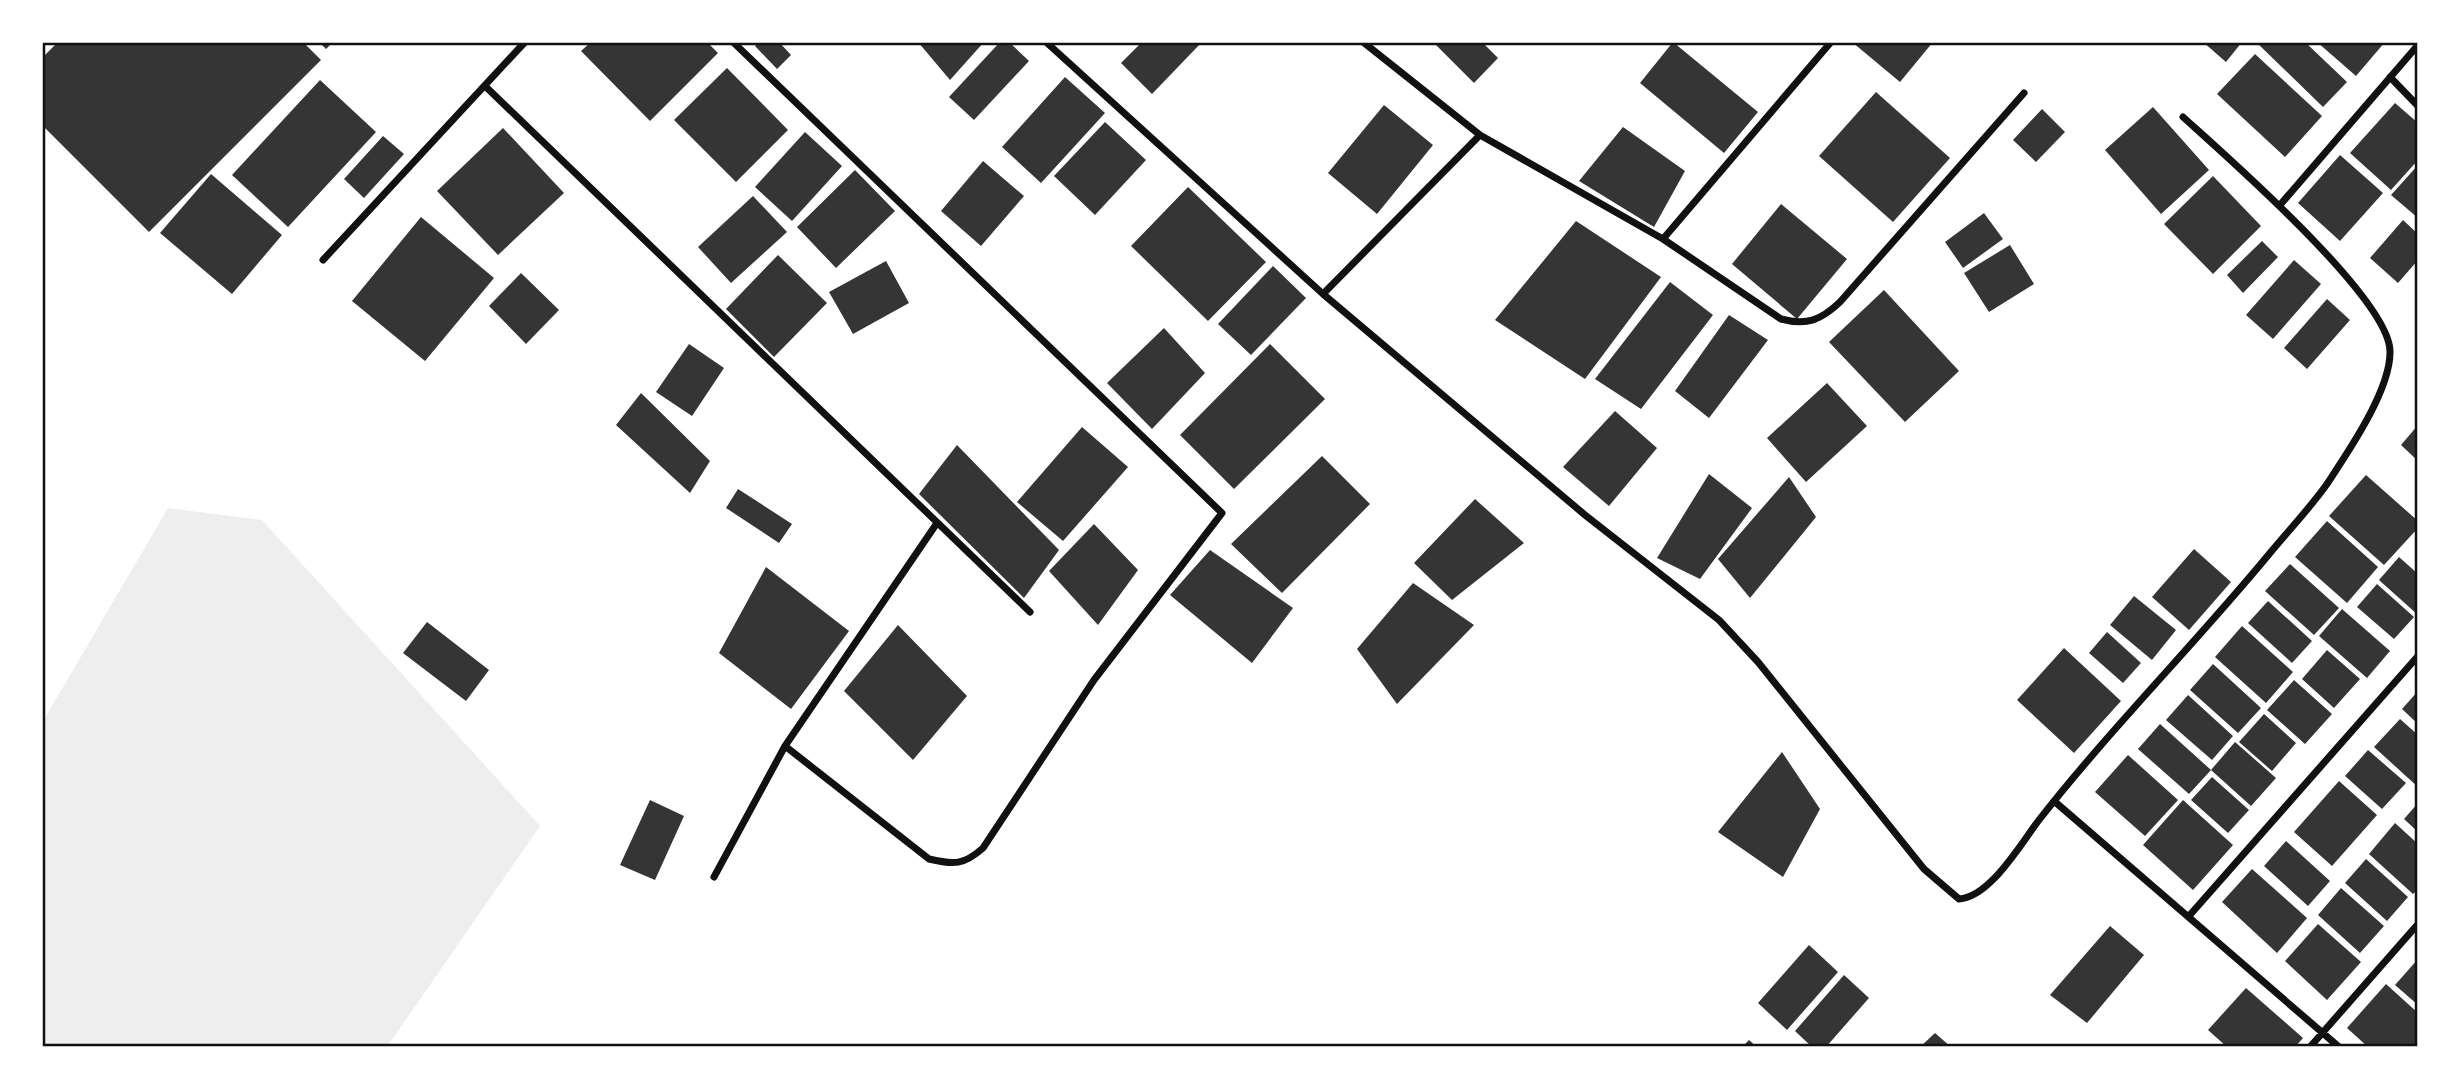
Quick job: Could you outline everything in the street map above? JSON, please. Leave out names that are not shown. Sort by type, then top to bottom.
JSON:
[{"type":"street","points":[[323,260],[525,42]]},
{"type":"street","points":[[733,42],[1223,513],[1094,680],[983,848],[967,862],[953,865],[929,859],[785,746]]},
{"type":"street","points":[[1046,42],[1323,295],[1585,516],[1719,620],[1758,662],[1924,869],[1946,892],[1959,899],[1971,898],[1986,887],[2054,801],[2244,586],[2325,486],[2353,443],[2386,375],[2390,351],[2385,328],[2363,296],[2280,205],[2183,117]]},
{"type":"street","points":[[1363,42],[1480,135],[1663,239],[1781,319],[1794,323],[1814,321],[1825,316],[1840,302],[2024,93]]},
{"type":"street","points":[[1663,239],[1831,42]]},
{"type":"street","points":[[2280,205],[2418,45]]},
{"type":"street","points":[[2390,77],[2418,106]]},
{"type":"street","points":[[485,86],[1030,612]]},
{"type":"street","points":[[1323,295],[1480,135]]},
{"type":"street","points":[[714,877],[785,746],[937,523]]},
{"type":"street","points":[[2189,916],[2418,656]]},
{"type":"street","points":[[2054,801],[2339,1047]]},
{"type":"street","points":[[2310,1047],[2418,924]]},
{"type":"shaded area","points":[[168,508],[262,520],[540,826],[387,1047],[42,1047],[42,723]]},
{"type":"building","points":[[58,42],[303,42],[321,60],[149,232],[42,125],[42,58]]},
{"type":"building","points":[[319,42],[333,42],[326,49]]},
{"type":"building","points":[[591,42],[707,42],[718,53],[650,121],[581,51]]},
{"type":"building","points":[[759,42],[779,42],[791,55],[777,69],[755,46]]},
{"type":"building","points":[[918,42],[984,42],[950,80]]},
{"type":"building","points":[[1000,42],[1009,42],[1029,61],[974,120],[949,97]]},
{"type":"building","points":[[1142,42],[1202,42],[1152,94],[1121,63]]},
{"type":"building","points":[[1433,42],[1482,42],[1498,58],[1474,83]]},
{"type":"building","points":[[1673,42],[1758,112],[1724,153],[1640,83]]},
{"type":"building","points":[[1852,42],[1933,42],[1900,82]]},
{"type":"building","points":[[2203,42],[2242,42],[2226,62]]},
{"type":"building","points":[[2256,42],[2305,42],[2347,82],[2323,107]]},
{"type":"building","points":[[2317,42],[2385,42],[2356,76]]},
{"type":"building","points":[[2255,54],[2322,116],[2285,157],[2217,94]]},
{"type":"building","points":[[727,68],[788,130],[736,182],[674,120]]},
{"type":"building","points":[[1065,77],[1105,113],[1041,183],[1002,147]]},
{"type":"building","points":[[320,80],[376,132],[288,227],[232,175]]},
{"type":"building","points":[[1876,92],[1950,158],[1893,222],[1819,156]]},
{"type":"building","points":[[2395,103],[2418,123],[2418,160],[2391,190],[2350,153]]},
{"type":"building","points":[[1384,105],[1433,145],[1377,214],[1328,173]]},
{"type":"building","points":[[2153,107],[2209,170],[2161,214],[2105,150]]},
{"type":"building","points":[[2042,109],[2065,132],[2036,162],[2013,140]]},
{"type":"building","points":[[1105,122],[1146,160],[1095,215],[1054,176]]},
{"type":"building","points":[[1623,127],[1685,171],[1654,227],[1579,181]]},
{"type":"building","points":[[503,128],[564,193],[498,255],[437,191]]},
{"type":"building","points":[[805,132],[842,166],[792,221],[755,187]]},
{"type":"building","points":[[383,136],[404,154],[364,198],[344,179]]},
{"type":"building","points":[[2340,155],[2383,193],[2340,241],[2298,203]]},
{"type":"building","points":[[983,161],[1024,196],[981,246],[941,211]]},
{"type":"building","points":[[2418,165],[2418,218],[2391,195]]},
{"type":"building","points":[[855,170],[895,211],[836,268],[797,227]]},
{"type":"building","points":[[211,174],[282,235],[232,294],[160,233]]},
{"type":"building","points":[[2213,176],[2261,226],[2213,274],[2164,224]]},
{"type":"building","points":[[1188,187],[1266,262],[1208,321],[1131,246]]},
{"type":"building","points":[[753,196],[787,232],[731,283],[698,247]]},
{"type":"building","points":[[1781,204],[1847,259],[1797,319],[1732,264]]},
{"type":"building","points":[[1984,213],[2003,239],[1963,268],[1945,242]]},
{"type":"building","points":[[421,217],[494,278],[425,361],[352,301]]},
{"type":"building","points":[[2403,220],[2418,234],[2418,260],[2398,283],[2370,258]]},
{"type":"building","points":[[1576,221],[1661,277],[1585,379],[1495,320]]},
{"type":"building","points":[[2262,241],[2278,257],[2243,293],[2227,275]]},
{"type":"building","points":[[2010,245],[2034,284],[1989,312],[1964,273]]},
{"type":"building","points":[[778,255],[827,303],[774,357],[726,309]]},
{"type":"building","points":[[2294,260],[2321,284],[2273,339],[2246,315]]},
{"type":"building","points":[[886,261],[909,303],[853,334],[829,292]]},
{"type":"building","points":[[1273,266],[1306,298],[1251,355],[1218,324]]},
{"type":"building","points":[[521,273],[559,310],[526,344],[489,306]]},
{"type":"building","points":[[1670,282],[1713,315],[1641,409],[1595,379]]},
{"type":"building","points":[[1884,290],[1959,371],[1905,422],[1829,342]]},
{"type":"building","points":[[2327,299],[2350,320],[2307,369],[2284,348]]},
{"type":"building","points":[[1729,315],[1768,340],[1709,418],[1675,391]]},
{"type":"building","points":[[1164,328],[1205,373],[1152,429],[1107,383]]},
{"type":"building","points":[[689,344],[724,368],[692,416],[656,392]]},
{"type":"building","points":[[1270,344],[1325,399],[1234,489],[1180,435]]},
{"type":"building","points":[[1827,383],[1867,426],[1806,482],[1767,438]]},
{"type":"building","points":[[641,393],[710,461],[690,493],[616,425]]},
{"type":"building","points":[[1615,411],[1657,448],[1609,506],[1563,467]]},
{"type":"building","points":[[2418,425],[2418,461],[2401,445]]},
{"type":"building","points":[[1082,427],[1128,467],[1063,541],[1017,502]]},
{"type":"building","points":[[957,445],[1059,550],[1024,598],[919,494]]},
{"type":"building","points":[[1322,456],[1370,504],[1282,593],[1231,544]]},
{"type":"building","points":[[1709,474],[1752,508],[1700,579],[1657,558]]},
{"type":"building","points":[[2366,475],[2418,521],[2418,528],[2384,565],[2329,516]]},
{"type":"building","points":[[1789,477],[1816,517],[1750,598],[1718,559]]},
{"type":"building","points":[[738,489],[792,524],[779,543],[726,508]]},
{"type":"building","points":[[1475,499],[1524,543],[1452,600],[1414,563]]},
{"type":"building","points":[[2327,521],[2378,567],[2347,603],[2295,557]]},
{"type":"building","points":[[1094,524],[1138,570],[1098,625],[1049,571]]},
{"type":"building","points":[[2194,549],[2231,582],[2189,630],[2152,597]]},
{"type":"building","points":[[1210,550],[1293,608],[1252,663],[1170,595]]},
{"type":"building","points":[[2399,557],[2418,574],[2418,615],[2379,580]]},
{"type":"building","points":[[2290,564],[2339,608],[2314,635],[2265,591]]},
{"type":"building","points":[[766,567],[849,631],[791,709],[719,653]]},
{"type":"building","points":[[1413,583],[1474,625],[1397,704],[1357,649]]},
{"type":"building","points":[[2377,584],[2414,617],[2394,639],[2357,607]]},
{"type":"building","points":[[2134,596],[2176,630],[2152,660],[2110,625]]},
{"type":"building","points":[[2268,601],[2312,641],[2292,663],[2248,623]]},
{"type":"building","points":[[2342,609],[2390,651],[2367,678],[2319,636]]},
{"type":"building","points":[[427,622],[489,670],[466,701],[403,653]]},
{"type":"building","points":[[898,625],[967,696],[913,760],[844,691]]},
{"type":"building","points":[[2242,626],[2293,672],[2266,703],[2215,657]]},
{"type":"building","points":[[2107,632],[2141,663],[2123,683],[2089,653]]},
{"type":"building","points":[[2064,648],[2121,701],[2074,753],[2017,700]]},
{"type":"building","points":[[2327,650],[2360,679],[2334,708],[2302,679]]},
{"type":"building","points":[[2213,664],[2261,708],[2238,733],[2190,690]]},
{"type":"building","points":[[2294,680],[2332,714],[2305,744],[2267,710]]},
{"type":"building","points":[[2418,691],[2418,724],[2402,709]]},
{"type":"building","points":[[2188,695],[2233,736],[2212,760],[2166,720]]},
{"type":"building","points":[[2264,714],[2296,743],[2272,771],[2239,742]]},
{"type":"building","points":[[2400,719],[2418,735],[2418,787],[2374,747]]},
{"type":"building","points":[[2160,724],[2211,770],[2189,794],[2138,749]]},
{"type":"building","points":[[2235,742],[2276,778],[2251,806],[2211,770]]},
{"type":"building","points":[[2368,750],[2406,783],[2382,809],[2345,776]]},
{"type":"building","points":[[1782,752],[1820,809],[1783,877],[1718,832]]},
{"type":"building","points":[[2128,755],[2178,800],[2145,836],[2095,792]]},
{"type":"building","points":[[2212,777],[2249,810],[2228,833],[2191,800]]},
{"type":"building","points":[[2339,781],[2377,815],[2332,866],[2294,832]]},
{"type":"building","points":[[650,800],[684,816],[655,880],[620,865]]},
{"type":"building","points":[[2183,800],[2233,845],[2193,890],[2143,845]]},
{"type":"building","points":[[2418,803],[2418,832],[2404,819]]},
{"type":"building","points":[[2395,823],[2418,844],[2418,889],[2413,894],[2369,854]]},
{"type":"building","points":[[2286,841],[2330,881],[2308,906],[2264,866]]},
{"type":"building","points":[[2366,859],[2408,897],[2387,921],[2345,883]]},
{"type":"building","points":[[2252,869],[2307,918],[2277,953],[2222,902]]},
{"type":"building","points":[[2341,888],[2384,926],[2360,953],[2318,915]]},
{"type":"building","points":[[2318,924],[2361,962],[2327,1000],[2285,961]]},
{"type":"building","points":[[2110,926],[2144,955],[2087,1023],[2050,995]]},
{"type":"building","points":[[1809,945],[1838,972],[1787,1030],[1758,1003]]},
{"type":"building","points":[[2418,959],[2418,1005],[2395,985]]},
{"type":"building","points":[[1844,975],[1869,998],[1826,1047],[1812,1047],[1795,1031]]},
{"type":"building","points":[[2386,984],[2418,1013],[2418,1047],[2368,1047],[2347,1028]]},
{"type":"building","points":[[2246,988],[2303,1038],[2295,1047],[2227,1047],[2208,1030]]},
{"type":"building","points":[[1935,1033],[1951,1047],[1920,1047]]},
{"type":"building","points":[[1749,1040],[1757,1047],[1742,1047]]}]
